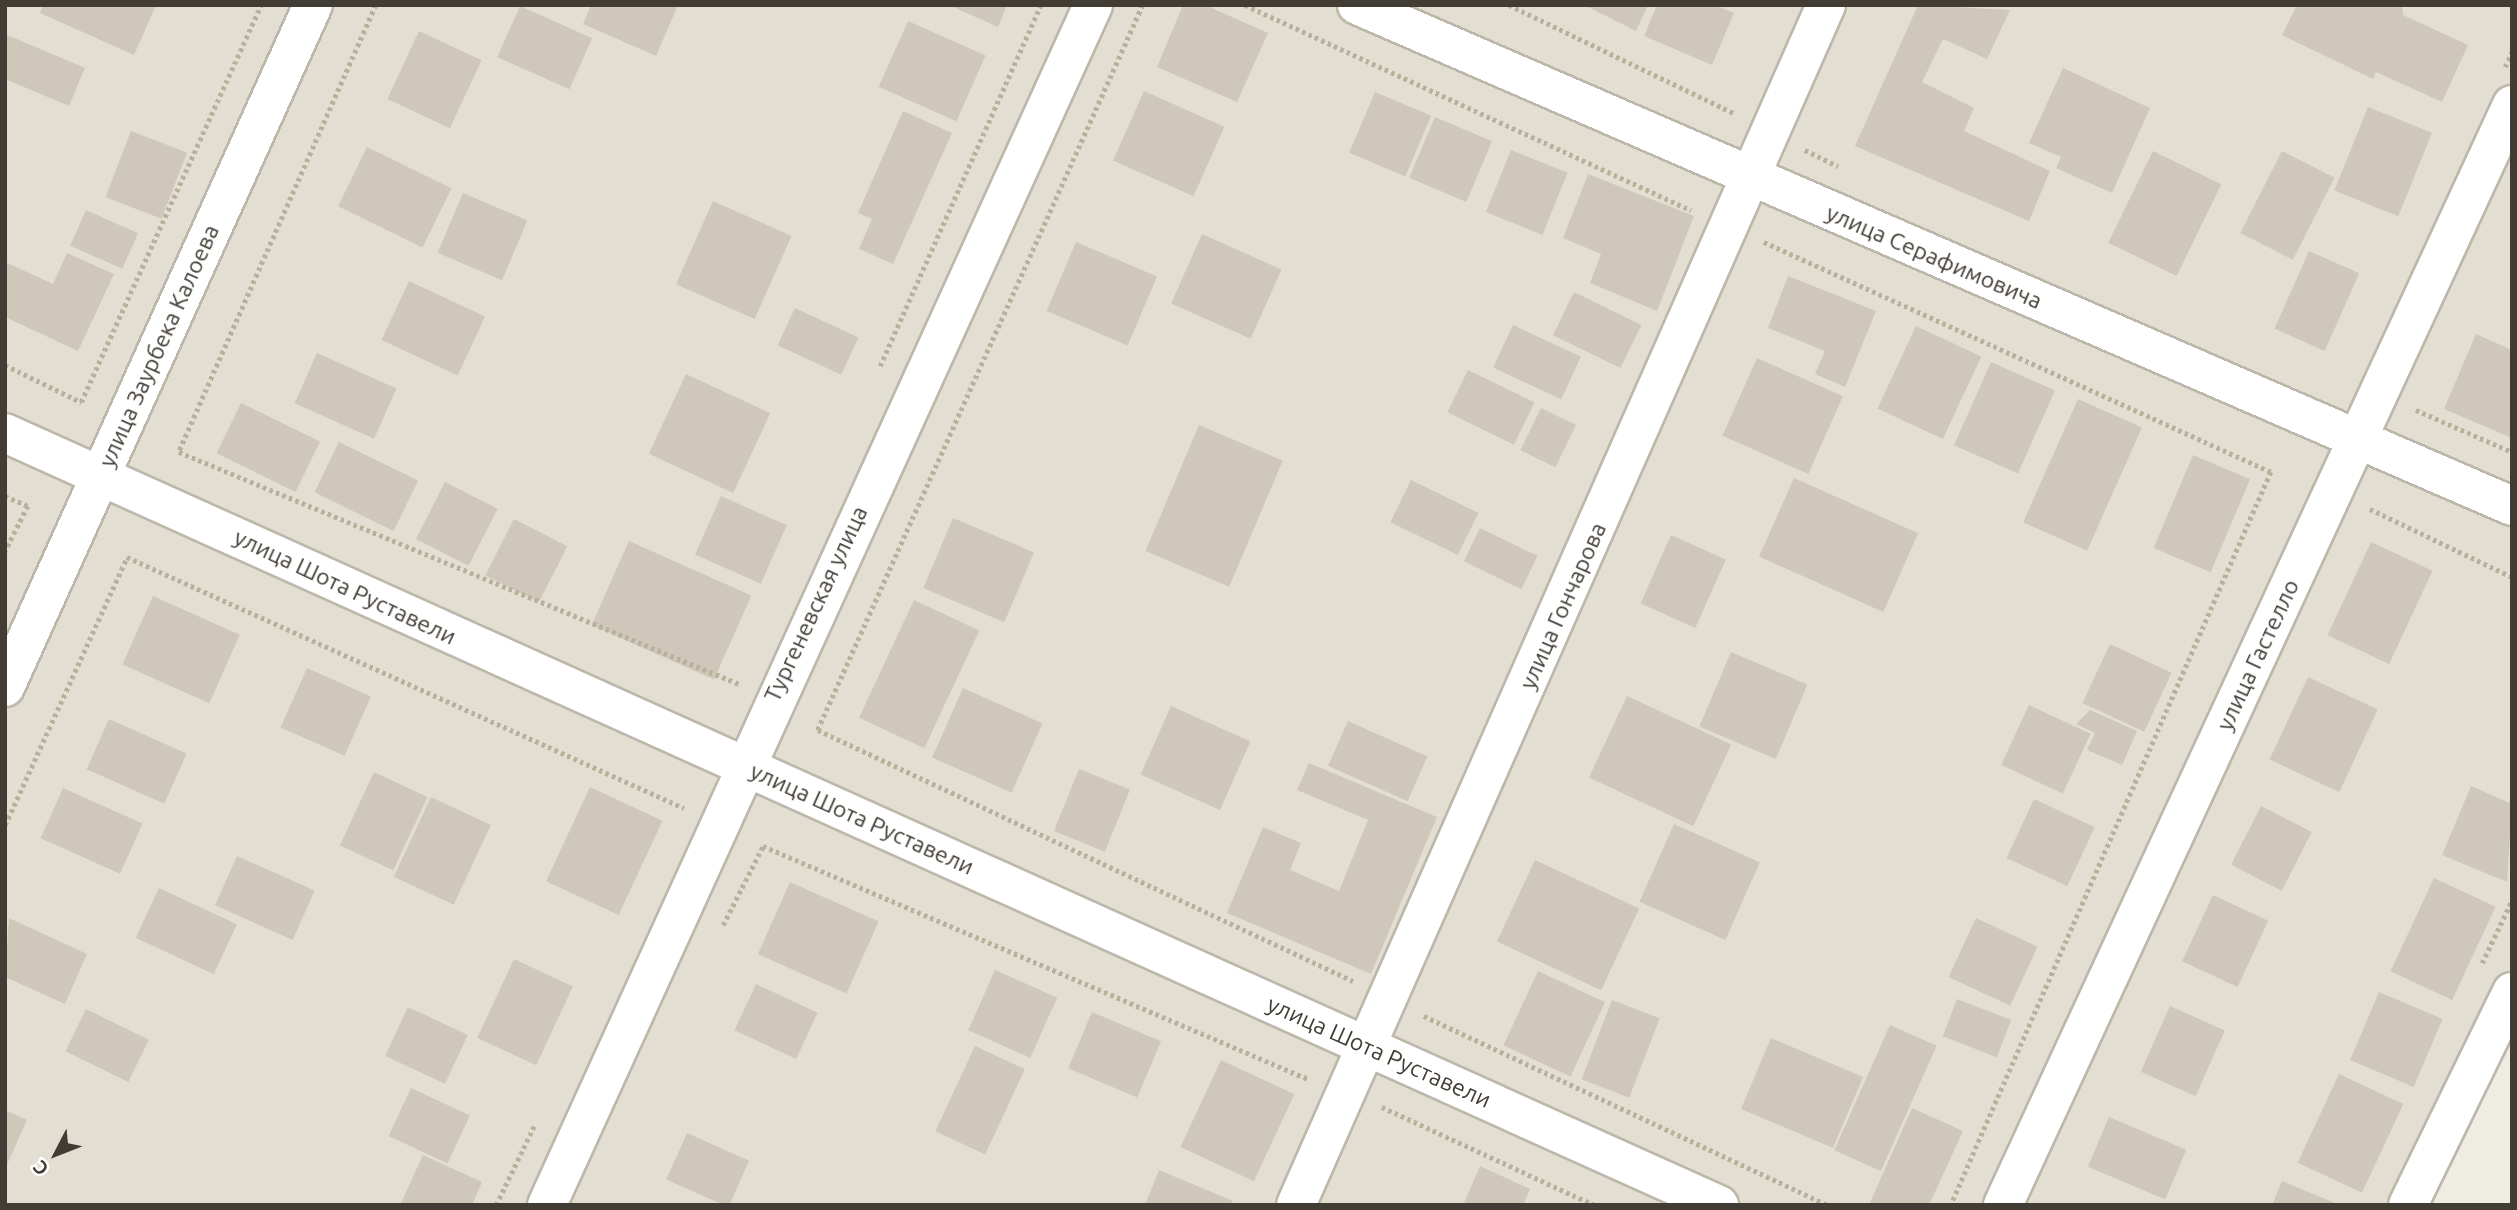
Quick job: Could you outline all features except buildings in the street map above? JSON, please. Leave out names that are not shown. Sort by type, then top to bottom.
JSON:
[{"type":"street","name":"улица Заурбека Калоева","points":[[5,687],[313,5]]},
{"type":"street","name":"Тургеневская улица","points":[[547,1205],[747,767],[772,697],[1093,5]]},
{"type":"street","name":"улица Серафимовича","points":[[1357,5],[2512,506]]},
{"type":"street","name":"улица Гончарова","points":[[1296,1205],[1826,5]]},
{"type":"street","name":"улица Гастелло","points":[[2003,1205],[2358,440],[2506,90]]},
{"type":"street","name":"улица Шота Руставели","points":[[5,433],[1719,1205]]},
{"type":"street","points":[[2408,1205],[2512,992]]},
{"type":"path","points":[[5,365],[81,401],[261,5]]},
{"type":"path","points":[[376,5],[179,452],[738,686],[743,673]]},
{"type":"path","points":[[878,371],[1041,5]]},
{"type":"path","points":[[1143,5],[818,730],[1367,988]]},
{"type":"path","points":[[1245,5],[1705,216]]},
{"type":"path","points":[[1508,5],[1747,120]]},
{"type":"path","points":[[2506,90],[2512,51]]},
{"type":"path","points":[[1801,149],[1851,172]]},
{"type":"path","points":[[1761,240],[2271,472],[1951,1205]]},
{"type":"path","points":[[5,496],[28,506],[5,552]]},
{"type":"path","points":[[5,825],[127,557],[687,809],[681,822]]},
{"type":"path","points":[[719,933],[763,846],[1076,975],[1264,1062]]},
{"type":"path","points":[[1417,1013],[1828,1205]]},
{"type":"path","points":[[1374,1104],[1594,1205]]},
{"type":"path","points":[[496,1205],[538,1118]]},
{"type":"shaded area","points":[[5,5],[2512,5],[2512,992],[2408,1205],[5,1205]]}]
